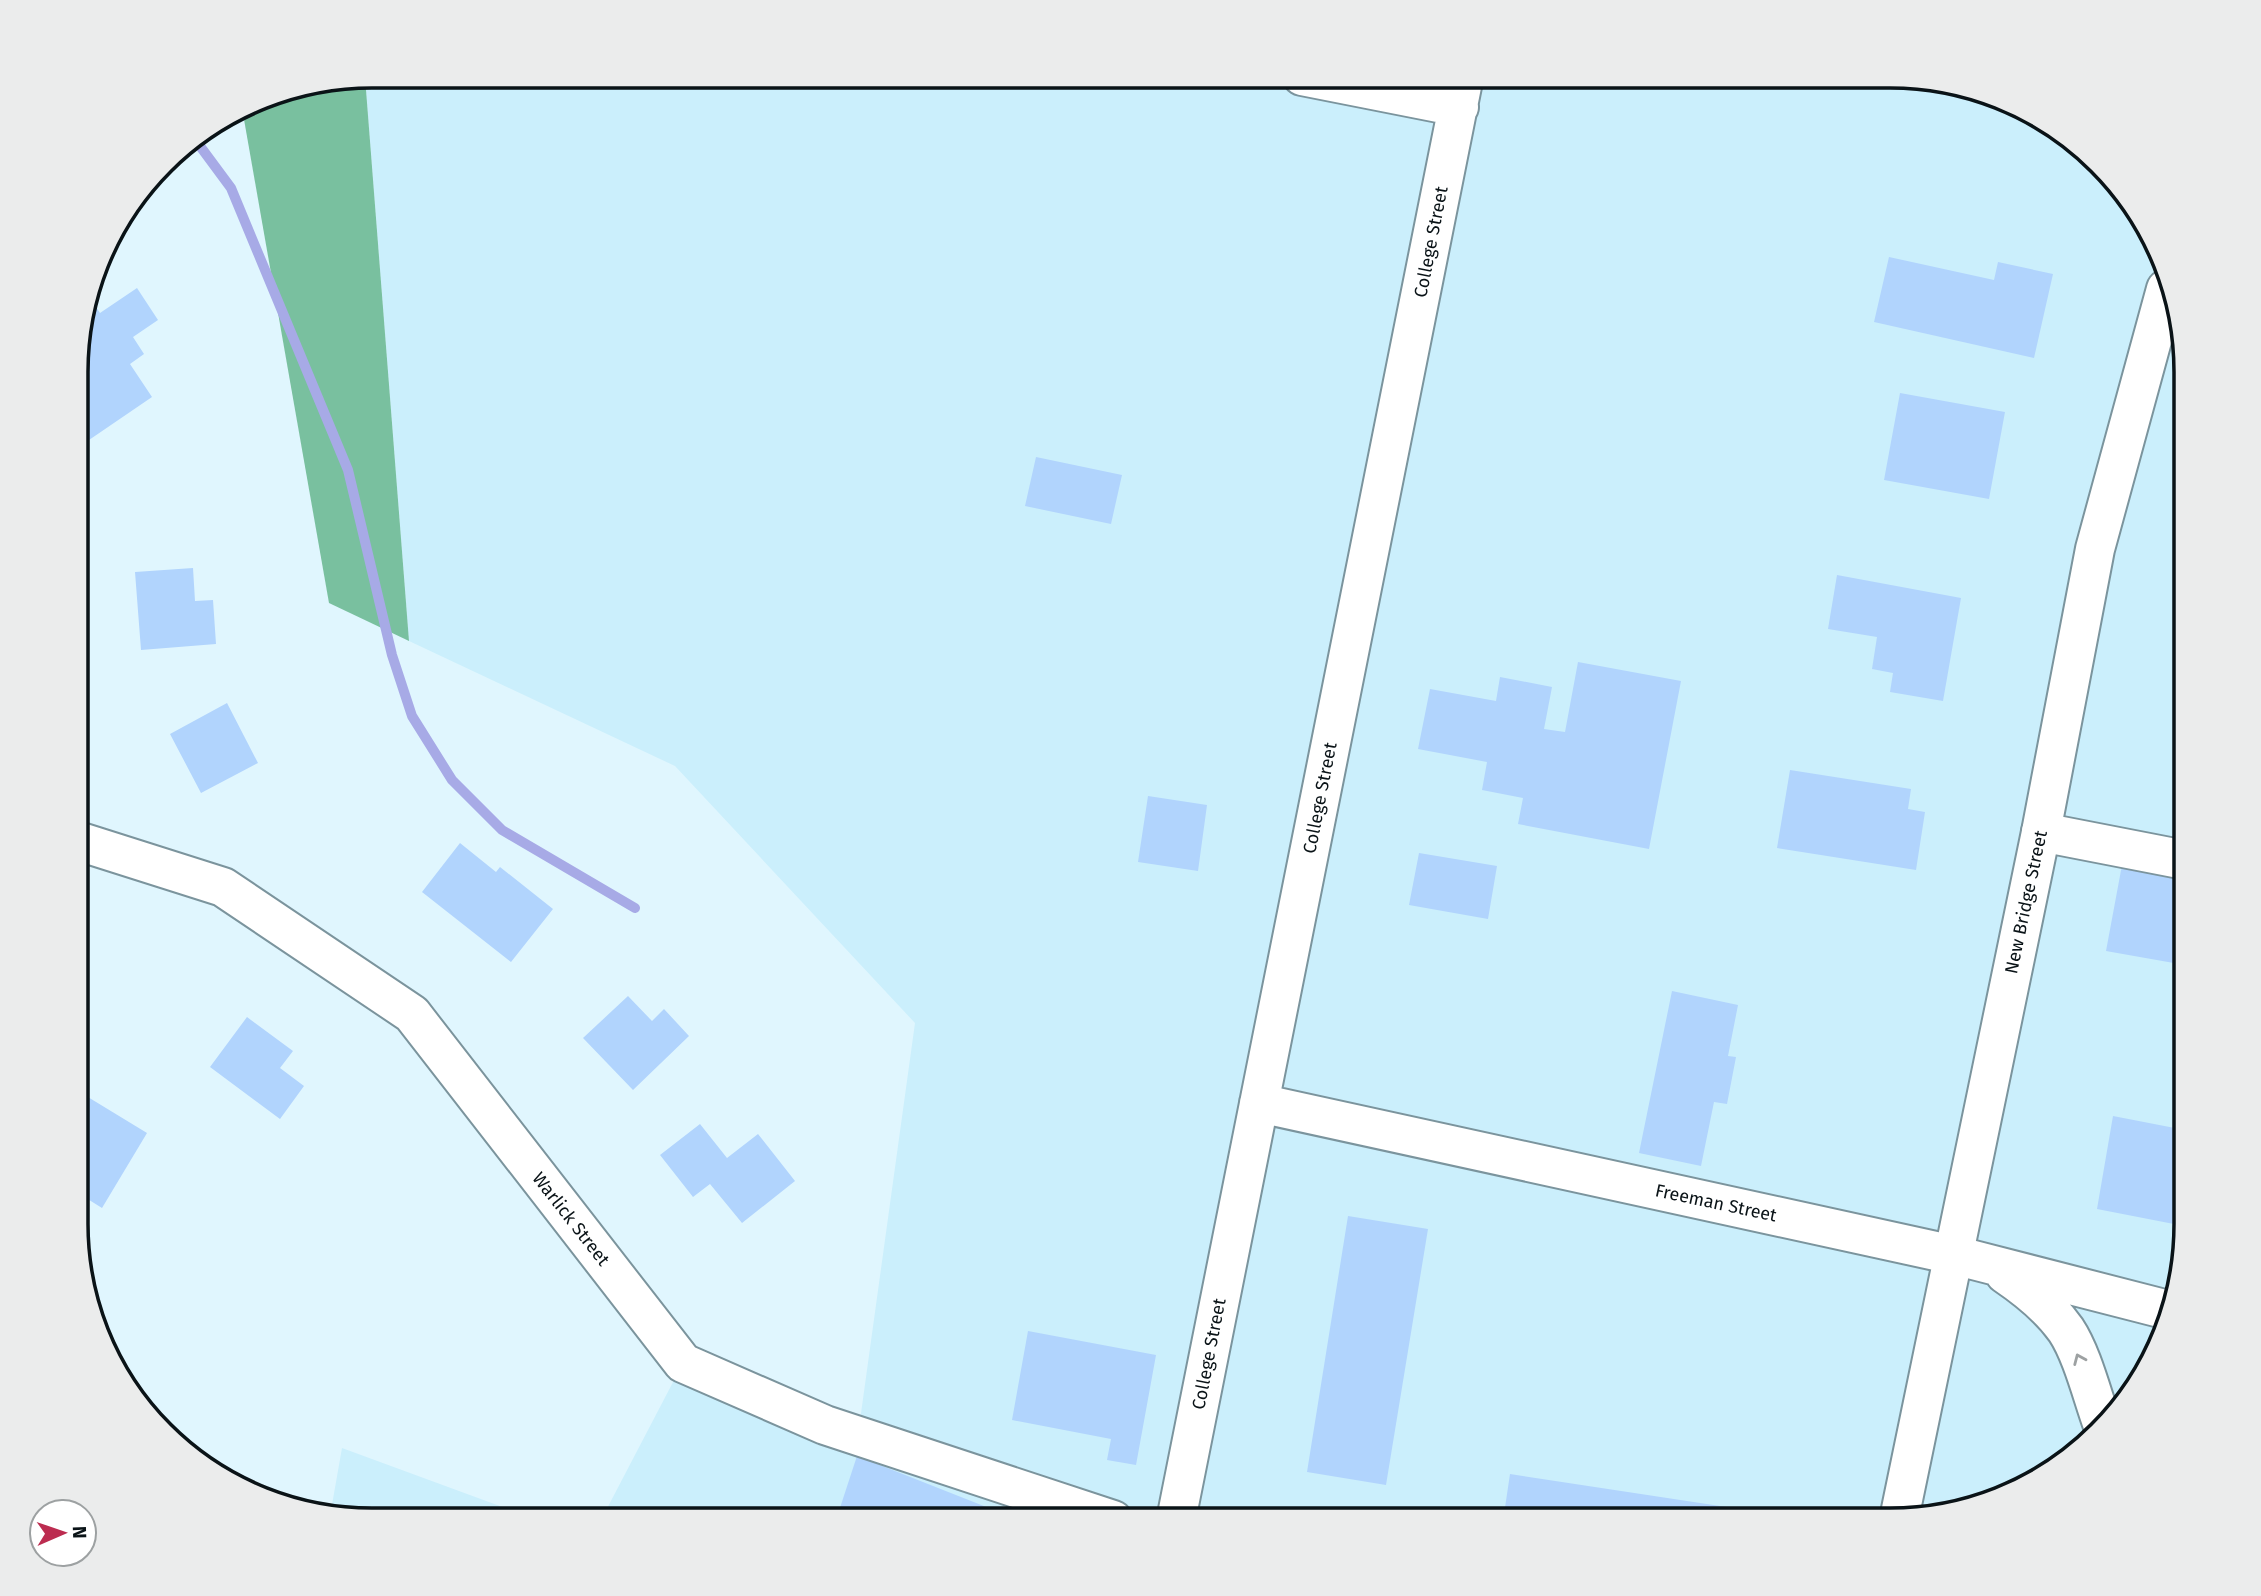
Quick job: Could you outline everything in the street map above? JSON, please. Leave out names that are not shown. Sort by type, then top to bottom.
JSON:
[{"type":"street","points":[[1429,88],[1461,91]]},
{"type":"street","name":"College Street","points":[[1178,1508],[1461,91]]},
{"type":"street","name":"New Bridge Street","points":[[1901,1508],[2041,832],[2095,549],[2164,297]]},
{"type":"street","points":[[2041,832],[2174,858]]},
{"type":"street","name":"Warlick Street","points":[[88,844],[223,887],[412,1014],[683,1363],[825,1425],[1077,1508]]},
{"type":"street","name":"Freeman Street","points":[[1259,1103],[1954,1255],[2161,1308]]},
{"type":"street","points":[[1993,1265],[2031,1291],[2066,1330],[2082,1364],[2099,1416]]},
{"type":"shaded area","points":[[366,88],[1908,88],[1963,97],[1998,109],[2062,146],[2103,184],[2115,199],[2152,263],[2164,298],[2171,335],[2174,372],[2174,1224],[2168,1280],[2152,1333],[2115,1397],[2077,1438],[2062,1450],[1998,1487],[1963,1499],[1926,1506],[607,1508],[683,1363],[858,1435],[915,1023],[675,766],[409,641]]},
{"type":"shaded area","points":[[342,1448],[505,1508],[353,1508],[332,1506]]},
{"type":"green space","points":[[366,88],[409,641],[329,603],[244,118],[298,97]]},
{"type":"building","points":[[1889,257],[1994,280],[1998,262],[2053,274],[2034,358],[1874,322]]},
{"type":"building","points":[[137,288],[158,320],[133,337],[144,354],[130,364],[152,397],[89,440],[88,353],[95,306],[100,313]]},
{"type":"building","points":[[1900,393],[2005,412],[1989,499],[1884,480]]},
{"type":"building","points":[[1036,457],[1122,475],[1111,524],[1025,506]]},
{"type":"building","points":[[193,568],[195,601],[213,600],[216,644],[141,650],[135,572]]},
{"type":"building","points":[[1837,575],[1961,598],[1943,701],[1890,692],[1893,673],[1872,669],[1877,637],[1828,629]]},
{"type":"building","points":[[1578,662],[1681,681],[1649,849],[1518,824],[1523,798],[1482,790],[1487,762],[1418,749],[1430,689],[1496,701],[1500,677],[1552,687],[1544,729],[1565,732]]},
{"type":"building","points":[[227,703],[258,763],[201,793],[170,734]]},
{"type":"building","points":[[1790,770],[1911,789],[1908,809],[1925,812],[1916,870],[1777,848]]},
{"type":"building","points":[[1148,796],[1207,805],[1198,871],[1138,862]]},
{"type":"building","points":[[460,843],[496,872],[500,867],[553,909],[511,962],[422,892]]},
{"type":"building","points":[[1419,853],[1497,866],[1488,919],[1409,905]]},
{"type":"building","points":[[2122,865],[2174,875],[2174,963],[2106,951]]},
{"type":"building","points":[[1672,991],[1738,1005],[1728,1056],[1736,1057],[1727,1104],[1714,1102],[1701,1166],[1639,1153]]},
{"type":"building","points":[[628,996],[652,1021],[664,1009],[689,1036],[633,1090],[583,1038]]},
{"type":"building","points":[[247,1017],[293,1051],[280,1068],[304,1086],[280,1119],[210,1067]]},
{"type":"building","points":[[88,1097],[147,1133],[102,1208],[88,1199]]},
{"type":"building","points":[[2113,1116],[2174,1128],[2174,1224],[2097,1209]]},
{"type":"building","points":[[700,1124],[727,1158],[758,1134],[795,1181],[742,1223],[710,1184],[693,1197],[660,1155]]},
{"type":"building","points":[[1348,1216],[1428,1229],[1386,1485],[1307,1472]]},
{"type":"building","points":[[1028,1331],[1156,1355],[1136,1465],[1107,1460],[1111,1439],[1012,1420]]},
{"type":"building","points":[[857,1456],[989,1508],[840,1508]]},
{"type":"building","points":[[1510,1474],[1733,1508],[1505,1508]]},
{"type":"waterway","points":[[200,146],[231,188],[348,470],[392,655],[412,716],[452,780],[502,830],[635,908]]}]
